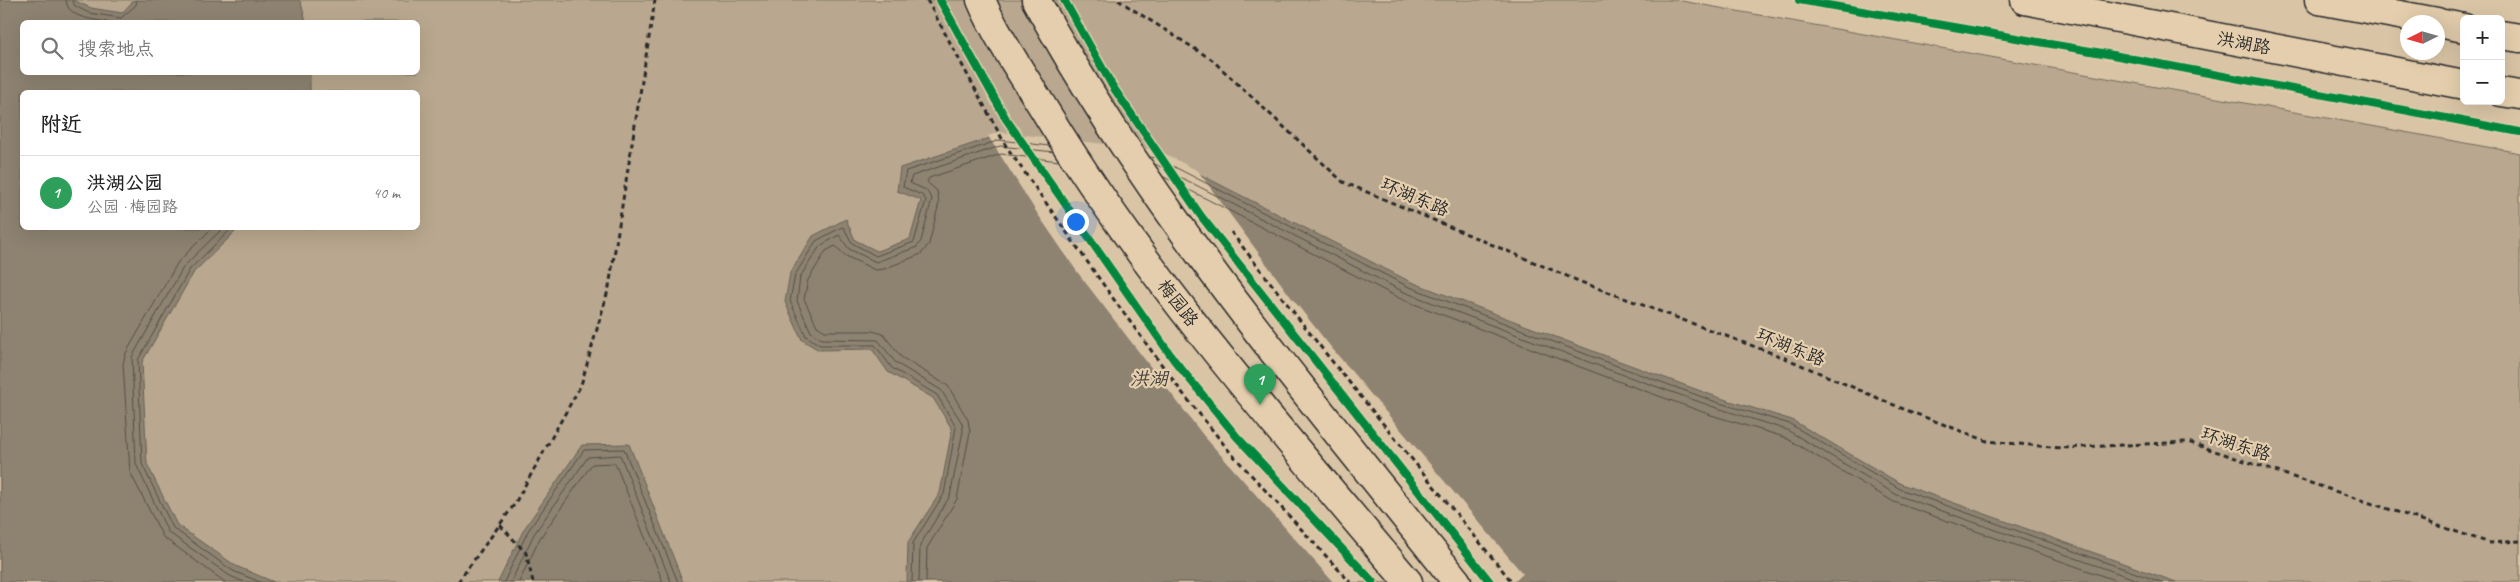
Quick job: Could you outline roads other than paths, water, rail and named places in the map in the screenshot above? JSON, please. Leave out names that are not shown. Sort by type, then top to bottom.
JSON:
[{"type":"main road","points":[[1036,0],[1070,62],[1125,149],[1183,232],[1256,328],[1458,582]]},
{"type":"main road","name":"洪湖路","points":[[2025,0],[2460,83]]},
{"type":"main road","points":[[2318,0],[2400,16]]},
{"type":"main road","name":"梅园路","points":[[981,1],[1082,171],[1143,258],[1222,359],[1408,582]]},
{"type":"main road","points":[[2445,24],[2460,27]]},
{"type":"main road","points":[[2505,36],[2520,38]]},
{"type":"main road","points":[[2505,93],[2520,95]]},
{"type":"water","points":[[0,0],[73,0],[91,8],[122,13],[134,0],[299,0],[305,20],[20,20],[20,75],[310,75],[310,90],[20,90],[20,230],[237,230],[194,272],[142,362],[147,464],[177,525],[236,566],[274,582],[0,582]]},
{"type":"water","name":"洪湖","points":[[999,135],[1158,153],[1409,281],[1717,397],[1792,420],[1901,484],[2176,582],[907,582],[908,542],[940,493],[952,429],[933,398],[888,372],[872,349],[819,350],[802,340],[785,302],[790,273],[813,236],[846,219],[855,240],[877,251],[910,239],[921,200],[897,191],[900,168]]},
{"type":"water","points":[[629,444],[683,582],[498,582],[524,529],[582,445]]},
{"type":"place","name":"洪湖公园","points":[[1260,405]]}]
